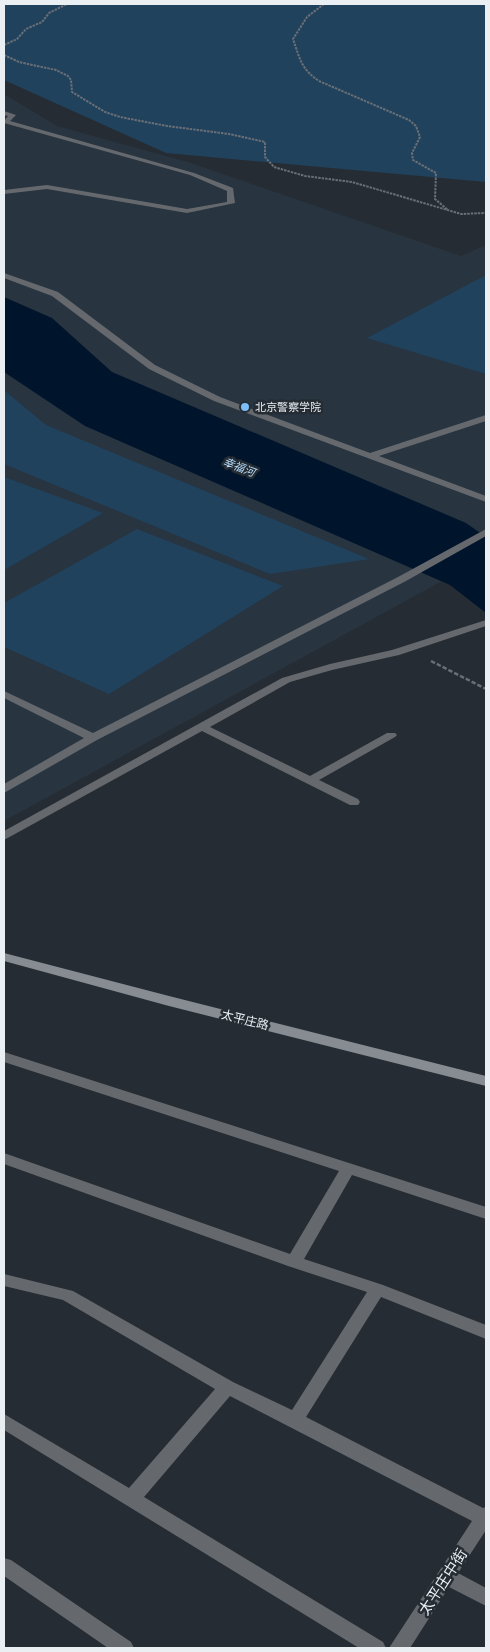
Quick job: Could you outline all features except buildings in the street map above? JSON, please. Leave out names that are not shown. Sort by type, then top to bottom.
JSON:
[{"type":"street","points":[[4,113],[13,115],[6,122],[131,156],[199,177],[230,190],[230,203],[186,211],[47,187],[4,192]]},
{"type":"street","points":[[4,275],[55,294],[152,368],[217,399],[486,499]]},
{"type":"street","points":[[370,456],[486,418]]},
{"type":"street","points":[[4,789],[93,738],[402,580],[485,533]]},
{"type":"street","points":[[4,836],[286,680],[408,648],[486,623]]},
{"type":"street","points":[[4,694],[93,738]]},
{"type":"street","points":[[202,727],[354,802]]},
{"type":"street","points":[[311,780],[391,734]]},
{"type":"street","name":"太平庄路","points":[[4,957],[179,1004],[486,1081]]},
{"type":"street","points":[[4,1057],[486,1213]]},
{"type":"street","points":[[4,1158],[294,1262],[377,1289],[486,1332]]},
{"type":"street","points":[[294,1262],[348,1168]]},
{"type":"street","points":[[4,1280],[67,1295],[227,1387],[485,1517]]},
{"type":"street","points":[[295,1420],[377,1289]]},
{"type":"street","points":[[132,1498],[227,1387]]},
{"type":"street","points":[[4,1421],[376,1648]]},
{"type":"street","name":"太平庄中街","points":[[399,1648],[485,1517]]},
{"type":"street","points":[[4,1566],[124,1648]]},
{"type":"street","points":[[446,1576],[486,1598]]},
{"type":"path","points":[[4,45],[17,39],[26,29],[42,22],[49,13],[67,4]]},
{"type":"path","points":[[324,4],[307,17],[293,39],[301,63],[308,74],[333,88],[400,115],[416,126],[420,137],[412,153],[413,160],[436,172],[435,199],[449,211]]},
{"type":"path","points":[[4,55],[22,63],[50,68],[68,77],[71,81],[72,92],[105,112],[167,126],[229,134],[265,142],[265,157],[274,166],[305,176],[352,182],[461,214],[486,213]]},
{"type":"path","points":[[408,648],[486,689]]},
{"type":"shaded area","points":[[4,4],[486,4],[486,182],[166,153],[4,80]]},
{"type":"shaded area","name":"北京警察学院","points":[[4,94],[57,126],[191,163],[461,256],[486,245],[486,557],[4,821]]},
{"type":"shaded area","points":[[486,275],[486,374],[367,338]]},
{"type":"shaded area","points":[[4,390],[46,425],[369,559],[270,574],[4,464]]},
{"type":"shaded area","points":[[4,477],[103,513],[4,570]]},
{"type":"shaded area","points":[[137,529],[283,586],[109,694],[4,647],[4,603]]},
{"type":"water","name":"幸福河","points":[[4,297],[52,318],[112,372],[466,523],[486,537],[486,613],[450,585],[85,426],[4,372]]},
{"type":"place","name":"北京警察学院","points":[[245,407]]}]
